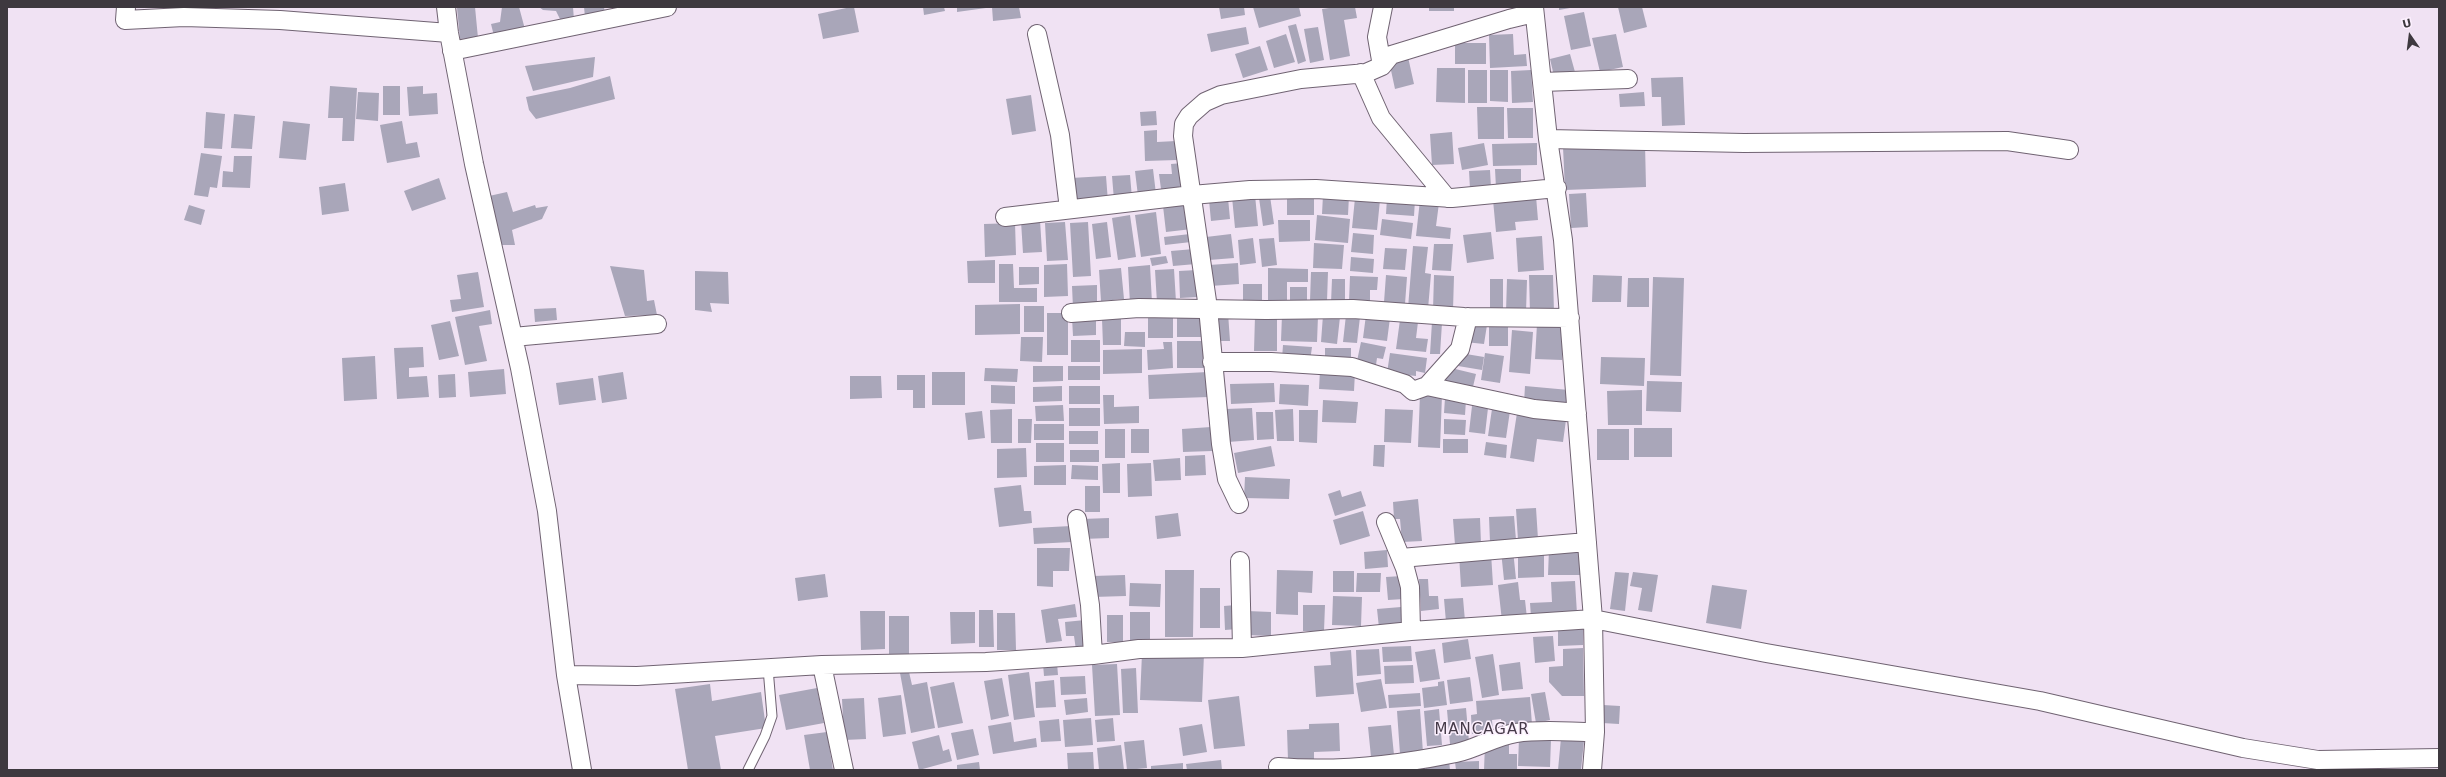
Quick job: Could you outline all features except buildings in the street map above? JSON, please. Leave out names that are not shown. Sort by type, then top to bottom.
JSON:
[{"type":"street","points":[[126,7],[125,20],[184,17],[272,20],[448,33]]},
{"type":"street","points":[[446,7],[448,33],[474,164],[513,338],[547,511],[566,675],[582,770]]},
{"type":"street","points":[[452,51],[667,7]]},
{"type":"street","points":[[1383,7],[1372,70],[1382,118],[1456,198]]},
{"type":"street","points":[[1239,504],[1227,479],[1212,362],[1208,308],[1183,136],[1184,124],[1205,102],[1221,95],[1295,80],[1372,70],[1392,55],[1534,10],[1548,139],[1557,188],[1570,318],[1593,619],[1595,732],[1592,770]]},
{"type":"street","points":[[1037,34],[1060,135],[1069,209]]},
{"type":"street","points":[[1542,82],[1628,79]]},
{"type":"street","points":[[1548,139],[1744,143],[2007,141],[2069,150]]},
{"type":"street","points":[[1005,217],[1192,195],[1250,190],[1316,189],[1456,198],[1557,188]]},
{"type":"street","points":[[1071,313],[1139,308],[1266,310],[1353,309],[1460,317],[1570,318]]},
{"type":"street","points":[[1414,387],[1460,349],[1460,317]]},
{"type":"street","points":[[513,338],[657,324]]},
{"type":"street","points":[[1212,362],[1271,362],[1352,367],[1414,387],[1526,408],[1577,413]]},
{"type":"street","points":[[1077,519],[1090,604],[1093,655]]},
{"type":"street","points":[[1386,522],[1409,557],[1411,631]]},
{"type":"street","points":[[1409,557],[1587,542]]},
{"type":"street","points":[[1240,561],[1242,648]]},
{"type":"street","points":[[566,675],[637,676],[822,665],[986,662],[1093,655],[1139,649],[1242,648],[1411,631],[1593,619],[1766,653],[2040,701],[2258,750],[2318,760],[2439,758]]},
{"type":"street","points":[[822,665],[844,770]]},
{"type":"street","points":[[1278,767],[1332,768],[1398,762],[1457,753],[1503,736],[1518,733],[1595,732]]},
{"type":"lane","points":[[748,770],[765,736],[772,716],[768,668]]},
{"type":"district","name":"MANCAGAR","points":[[1482,730]]}]
